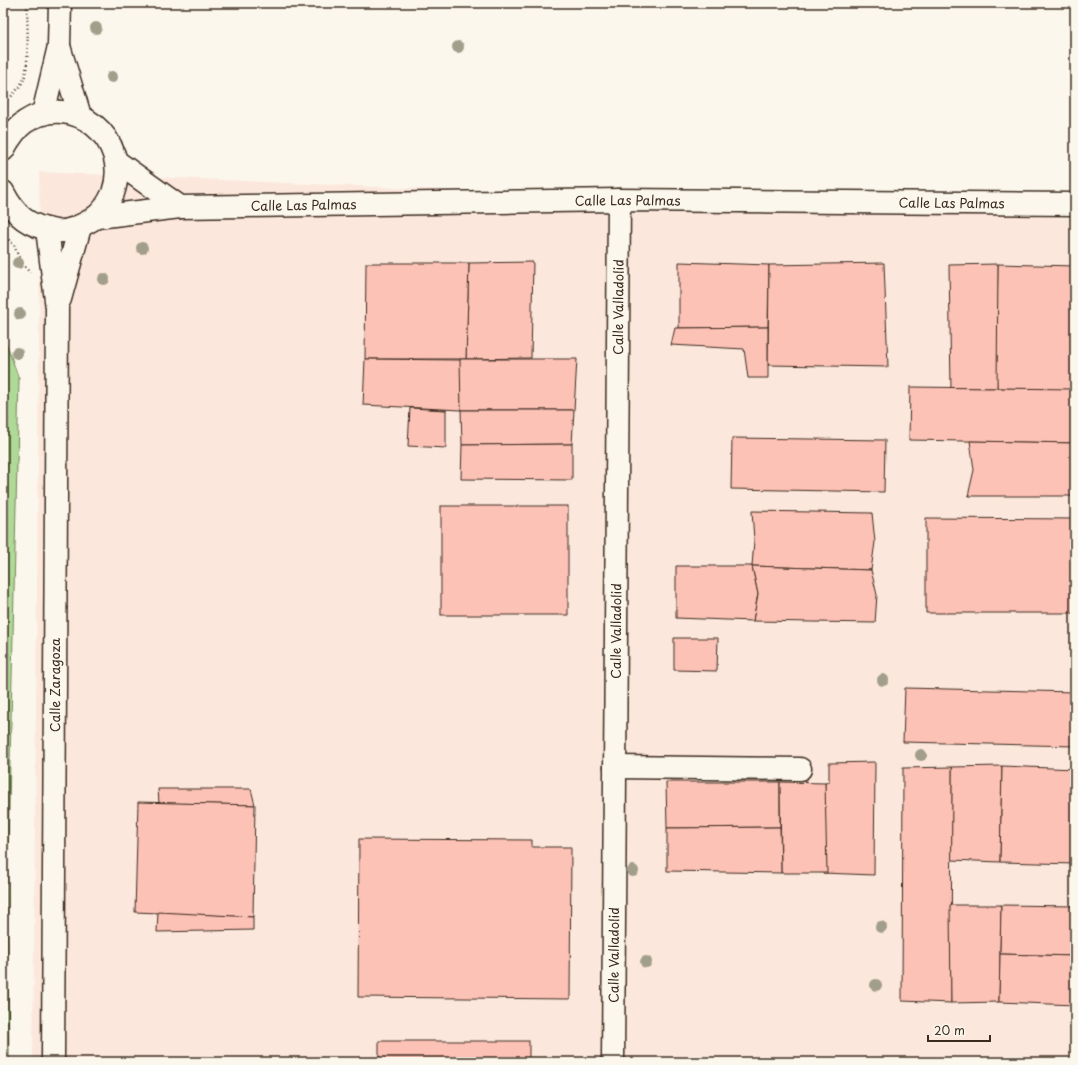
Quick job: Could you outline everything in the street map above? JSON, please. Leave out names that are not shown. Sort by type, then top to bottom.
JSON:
[{"type":"street","points":[[43,114],[60,46],[60,3]]},
{"type":"street","points":[[60,46],[80,116]]},
{"type":"street","name":"Calle Zaragoza","points":[[3,150],[12,135],[25,122],[43,114],[61,112],[80,116],[97,127],[110,142],[117,162],[117,182],[110,201],[88,222],[58,308]]},
{"type":"street","points":[[117,162],[180,207]]},
{"type":"street","points":[[3,192],[10,206],[23,219],[40,228],[60,231],[88,222]]},
{"type":"street","name":"Calle Las Palmas","points":[[88,222],[180,207],[619,200],[1075,204]]},
{"type":"street","name":"Calle Valladolid","points":[[613,1062],[619,200]]},
{"type":"street","name":"Calle Zaragoza","points":[[47,229],[58,308],[53,1062]]},
{"type":"street","points":[[615,767],[800,769]]},
{"type":"path","points":[[3,105],[12,97],[23,80],[26,66],[27,3]]},
{"type":"shaded area","points":[[39,172],[1075,218],[1075,1062],[33,1062],[40,228]]},
{"type":"green space","points":[[3,334],[19,379],[7,890],[9,1062],[3,1062]]},
{"type":"building","points":[[533,262],[531,358],[466,359],[469,263]]},
{"type":"building","points":[[679,262],[769,265],[768,327],[679,328]]},
{"type":"building","points":[[366,263],[469,263],[466,359],[365,359]]},
{"type":"building","points":[[884,263],[888,367],[768,365],[769,265]]},
{"type":"building","points":[[998,264],[1075,266],[1075,390],[997,388]]},
{"type":"building","points":[[998,264],[997,388],[951,388],[949,265]]},
{"type":"building","points":[[768,327],[768,378],[748,378],[744,349],[671,345],[675,328]]},
{"type":"building","points":[[365,359],[462,360],[461,410],[363,405]]},
{"type":"building","points":[[460,359],[577,359],[574,410],[461,410]]},
{"type":"building","points":[[910,387],[1075,389],[1075,443],[909,440]]},
{"type":"building","points":[[410,408],[446,410],[446,448],[408,446]]},
{"type":"building","points":[[461,410],[574,410],[572,444],[462,445]]},
{"type":"building","points":[[732,438],[885,440],[884,492],[731,489]]},
{"type":"building","points":[[970,441],[1075,443],[1075,496],[968,496],[974,470]]},
{"type":"building","points":[[572,444],[572,480],[461,479],[462,445]]},
{"type":"building","points":[[441,506],[568,506],[568,615],[441,615]]},
{"type":"building","points":[[752,511],[872,513],[875,542],[871,570],[752,566],[754,540]]},
{"type":"building","points":[[926,518],[1075,519],[1075,613],[926,613]]},
{"type":"building","points":[[676,566],[752,566],[758,594],[753,621],[676,618]]},
{"type":"building","points":[[752,566],[871,570],[877,595],[875,623],[753,621],[758,594]]},
{"type":"building","points":[[674,638],[718,638],[717,671],[674,670]]},
{"type":"building","points":[[905,688],[1075,692],[1075,746],[903,742]]},
{"type":"building","points":[[875,762],[874,875],[822,873],[825,783],[829,782],[829,763]]},
{"type":"building","points":[[1002,766],[1000,862],[951,860],[952,767]]},
{"type":"building","points":[[1002,766],[1075,769],[1075,864],[1000,862]]},
{"type":"building","points":[[952,767],[951,1003],[902,1001],[903,768]]},
{"type":"building","points":[[666,782],[780,782],[780,827],[667,828]]},
{"type":"building","points":[[780,782],[825,783],[827,873],[781,873]]},
{"type":"building","points":[[158,789],[251,789],[255,805],[159,803]]},
{"type":"building","points":[[138,802],[255,805],[253,917],[135,912]]},
{"type":"building","points":[[780,827],[781,873],[667,871],[667,828]]},
{"type":"building","points":[[359,839],[532,840],[532,847],[571,847],[570,999],[358,997]]},
{"type":"building","points":[[950,905],[1001,905],[999,1002],[951,1003]]},
{"type":"building","points":[[1001,905],[1075,906],[1075,956],[1000,954]]},
{"type":"building","points":[[158,912],[253,917],[253,930],[157,932]]},
{"type":"building","points":[[1000,954],[1075,956],[1075,1005],[999,1002]]},
{"type":"building","points":[[379,1041],[529,1041],[529,1062],[379,1062]]}]
